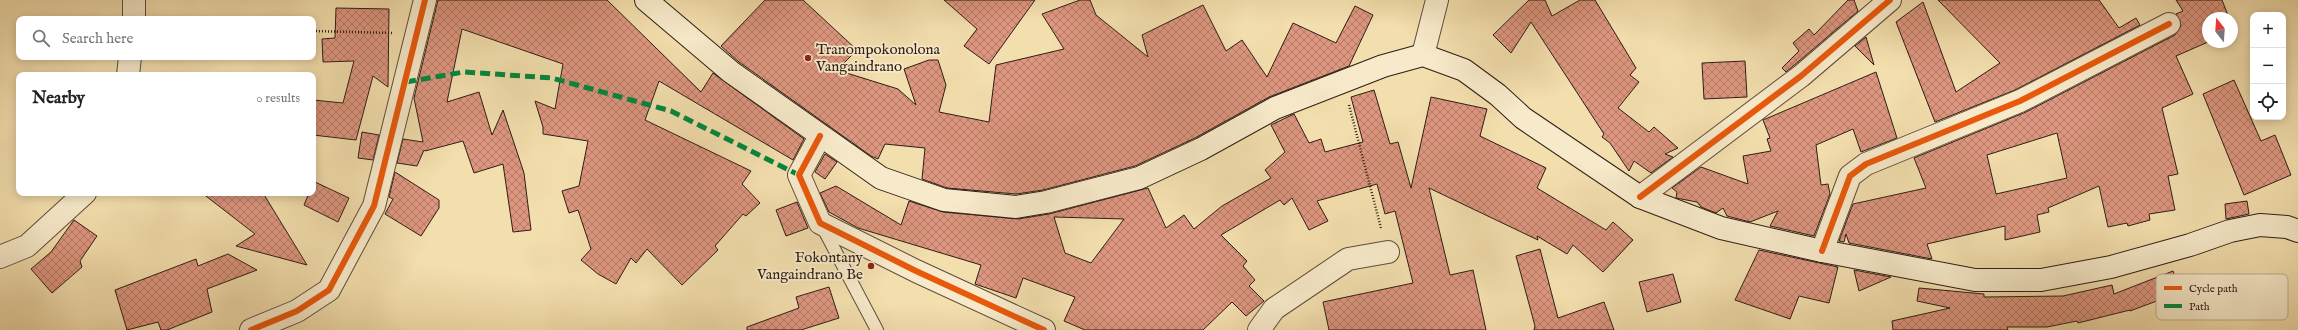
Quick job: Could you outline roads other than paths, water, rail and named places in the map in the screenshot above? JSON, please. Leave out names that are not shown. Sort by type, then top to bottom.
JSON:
[{"type":"street","points":[[134,0],[134,16]]},
{"type":"street","points":[[251,330],[297,311],[329,290],[374,206],[418,34],[425,0]]},
{"type":"street","points":[[646,0],[731,72],[881,178],[944,200],[1016,207],[1046,202],[1139,178],[1201,149],[1275,108],[1383,66],[1423,55],[1464,70],[1498,95],[1523,118],[1640,197],[1721,228],[1822,252],[1974,280],[2040,280],[2111,267],[2190,245],[2230,231],[2260,225],[2287,227],[2298,231]]},
{"type":"street","points":[[1423,55],[1437,0]]},
{"type":"street","points":[[1640,197],[1801,76],[1890,0]]},
{"type":"street","points":[[1822,252],[1842,194],[1850,176],[1866,164],[2020,101],[2169,24]]},
{"type":"street","points":[[128,72],[130,60]]},
{"type":"street","points":[[820,136],[798,175],[820,223],[916,271],[1044,330]]},
{"type":"street","points":[[0,257],[27,246],[83,196]]},
{"type":"street","points":[[1260,330],[1274,309],[1348,259],[1388,252]]},
{"type":"lane","points":[[820,223],[877,330]]},
{"type":"place","name":"Tranompokonolona Vangaindrano","points":[[808,58]]},
{"type":"place","name":"Fokontany Vangaindrano Be","points":[[871,266]]}]
